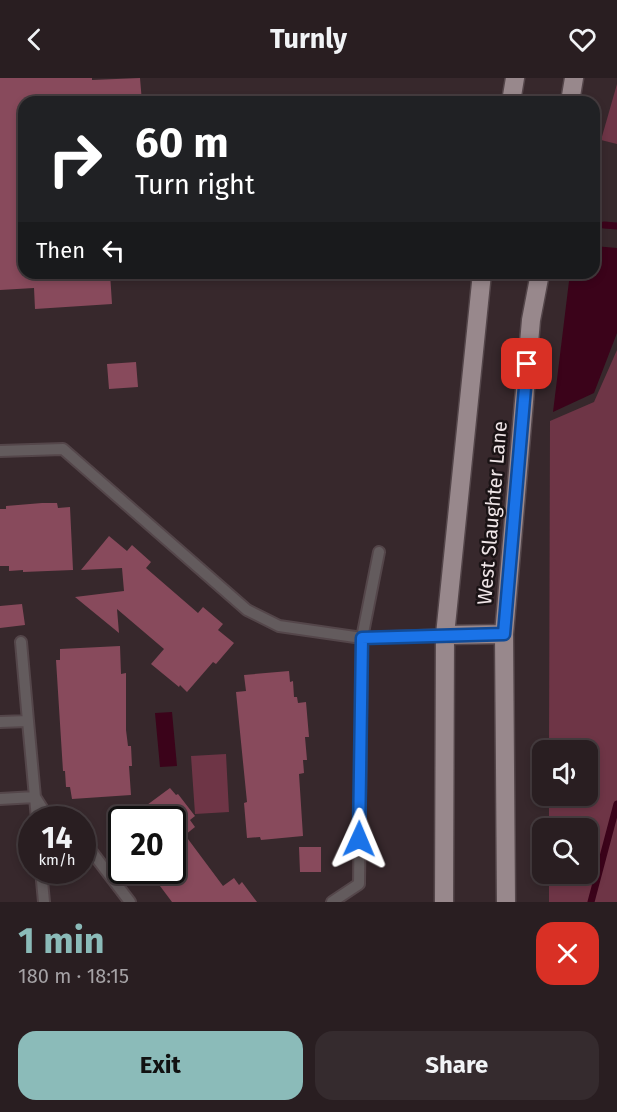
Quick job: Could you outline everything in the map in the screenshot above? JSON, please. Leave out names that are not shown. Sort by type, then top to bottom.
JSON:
[{"type":"main road","points":[[512,96],[515,78]]},
{"type":"main road","points":[[571,96],[574,78]]},
{"type":"main road","name":"West Slaughter Lane","points":[[444,902],[445,635],[481,279]]},
{"type":"main road","name":"West Slaughter Lane","points":[[506,902],[504,634],[531,320],[539,279]]},
{"type":"main road","points":[[445,635],[504,634]]},
{"type":"lane","points":[[0,451],[63,449],[247,610],[279,626],[362,638],[445,635]]},
{"type":"lane","points":[[332,902],[359,884],[362,638],[379,552]]},
{"type":"lane","points":[[21,642],[35,806]]},
{"type":"lane","points":[[0,722],[27,720]]},
{"type":"lane","points":[[0,799],[34,797]]},
{"type":"lane","points":[[34,797],[40,806]]},
{"type":"lane","points":[[96,857],[130,902]]},
{"type":"lane","points":[[42,884],[44,902]]},
{"type":"shaded area","points":[[617,84],[617,144],[601,140]]},
{"type":"shaded area","points":[[600,247],[617,248],[617,333],[594,393],[553,412],[569,279],[600,279]]},
{"type":"shaded area","points":[[617,350],[617,902],[549,902],[549,884],[598,884],[598,818],[549,818],[549,806],[598,806],[598,740],[549,740],[550,421],[594,402]]},
{"type":"shaded area","points":[[172,712],[177,766],[160,767],[155,713]]},
{"type":"shaded area","points":[[226,754],[229,812],[195,814],[191,756]]},
{"type":"building","points":[[0,78],[92,78],[92,80],[140,78],[142,96],[18,96],[18,279],[110,279],[112,304],[35,309],[34,288],[0,290]]},
{"type":"building","points":[[136,362],[138,387],[109,389],[107,364]]},
{"type":"building","points":[[57,503],[58,508],[70,507],[73,570],[23,572],[23,570],[9,571],[9,566],[0,566],[0,509],[6,509],[6,506]]},
{"type":"building","points":[[109,536],[127,551],[132,545],[151,562],[146,568],[198,613],[203,607],[223,624],[218,630],[234,643],[216,664],[213,662],[187,692],[151,664],[164,649],[117,609],[119,633],[75,597],[124,591],[122,568],[81,570]]},
{"type":"building","points":[[22,604],[25,625],[0,628],[0,606]]},
{"type":"building","points":[[120,646],[121,674],[126,673],[126,730],[128,746],[131,746],[132,766],[129,766],[131,795],[72,799],[70,787],[66,787],[65,771],[63,771],[56,660],[60,660],[60,649]]},
{"type":"building","points":[[289,671],[290,682],[293,681],[294,697],[297,697],[298,703],[306,702],[309,737],[305,737],[307,760],[303,760],[304,773],[299,774],[303,836],[261,840],[260,837],[247,838],[244,803],[247,802],[236,692],[246,691],[244,675]]},
{"type":"building","points":[[170,788],[176,795],[178,794],[195,816],[190,820],[195,827],[186,834],[186,806],[146,806]]},
{"type":"building","points":[[186,836],[223,886],[234,878],[239,885],[242,882],[257,902],[172,902],[158,884],[186,884]]},
{"type":"building","points":[[299,847],[321,847],[321,872],[300,872]]},
{"type":"waterway","points":[[604,225],[617,226]]},
{"type":"waterway","points":[[591,902],[617,804]]},
{"type":"route","points":[[359,839],[362,638],[504,634],[527,364]]}]
